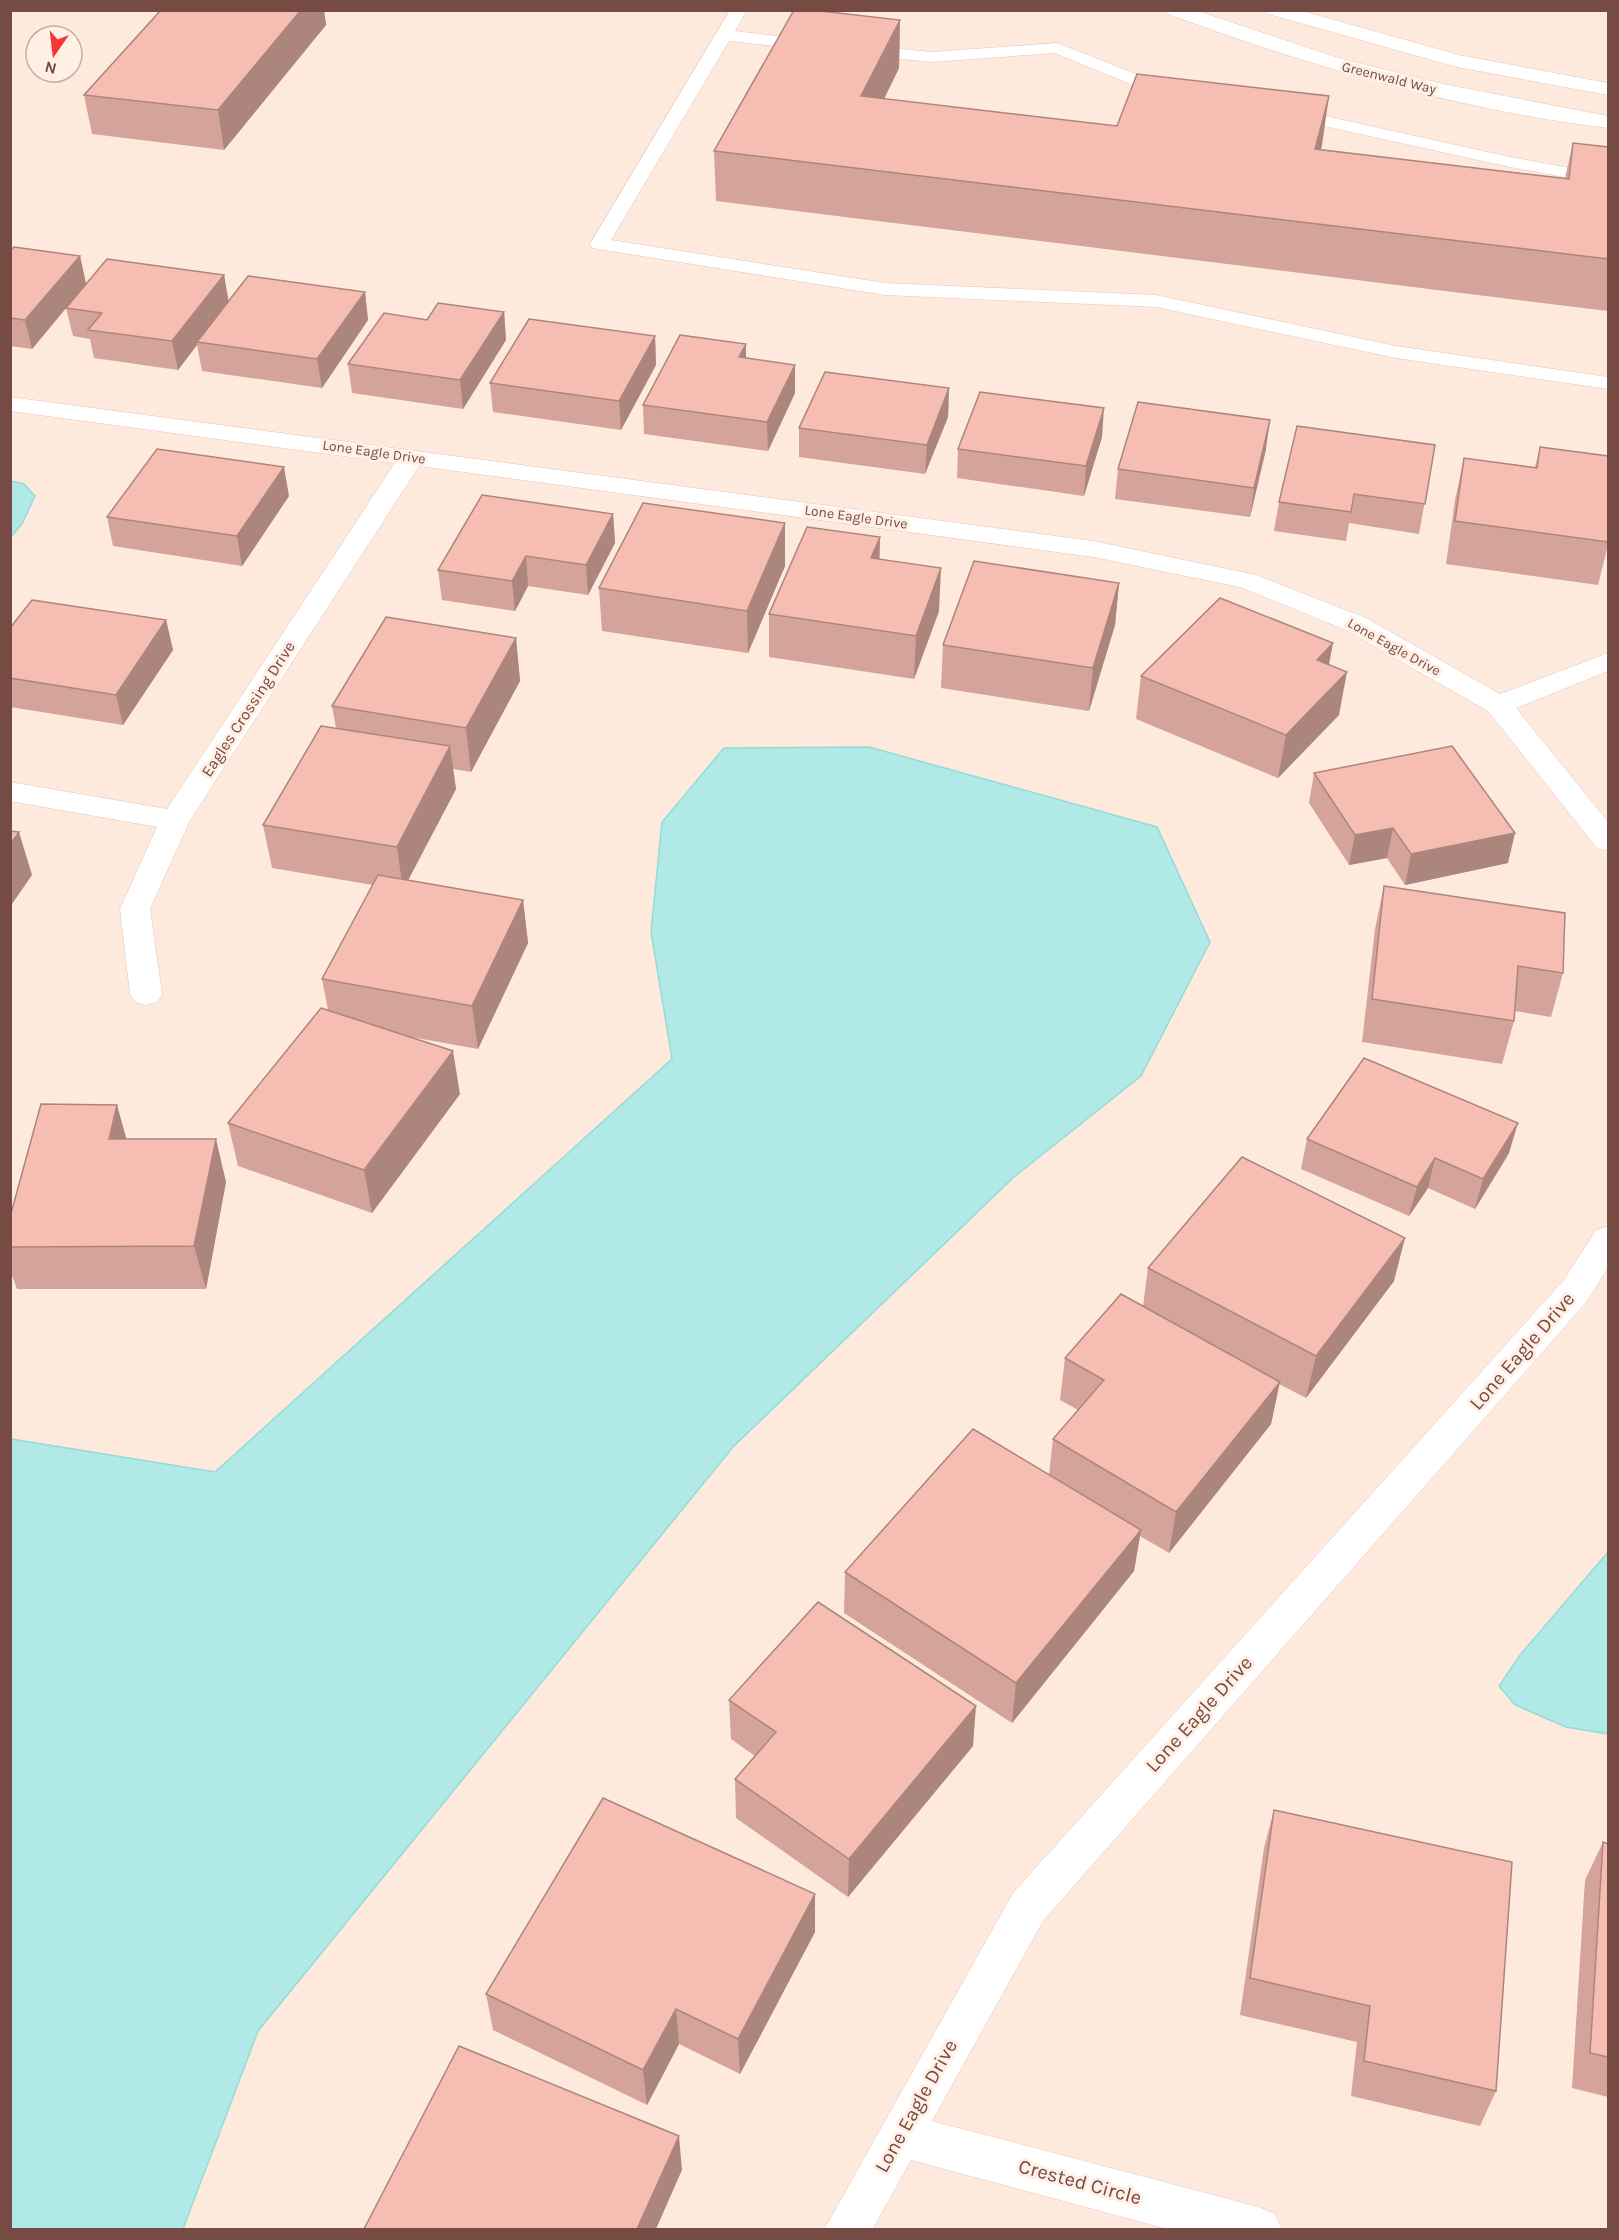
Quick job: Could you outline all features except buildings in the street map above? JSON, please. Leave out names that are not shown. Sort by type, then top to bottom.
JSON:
[{"type":"street","name":"Greenwald Way","points":[[1175,10],[1301,54],[1383,77],[1467,97],[1608,122]]},
{"type":"street","name":"Greenwald Way","points":[[1275,10],[1457,61],[1608,89]]},
{"type":"street","name":"Lone Eagle Drive","points":[[10,404],[1093,549],[1247,581],[1356,624],[1498,705],[1608,841]]},
{"type":"street","name":"Eagles Crossing Drive","points":[[146,994],[135,909],[175,820],[412,457]]},
{"type":"street","points":[[1498,705],[1608,661]]},
{"type":"street","points":[[10,790],[175,820]]},
{"type":"street","name":"Lone Eagle Drive","points":[[847,2229],[1028,1907],[1576,1290],[1608,1239]]},
{"type":"street","name":"Crested Circle","points":[[900,2134],[1259,2229]]},
{"type":"lane","points":[[739,10],[599,244],[885,289],[1156,301],[1396,352],[1608,383]]},
{"type":"lane","points":[[724,35],[828,46]]},
{"type":"lane","points":[[851,49],[932,57],[1057,48],[1168,93],[1180,95]]},
{"type":"lane","points":[[1272,110],[1510,162],[1608,180]]},
{"type":"water","points":[[11,481],[24,484],[35,496],[23,522],[11,537]]},
{"type":"water","points":[[869,747],[1157,827],[1210,942],[1141,1076],[1014,1177],[733,1447],[258,2031],[183,2229],[11,2229],[11,1439],[215,1472],[672,1059],[651,932],[662,822],[724,748]]},
{"type":"water","points":[[1608,1552],[1608,1734],[1566,1727],[1515,1705],[1499,1686],[1520,1655]]}]
